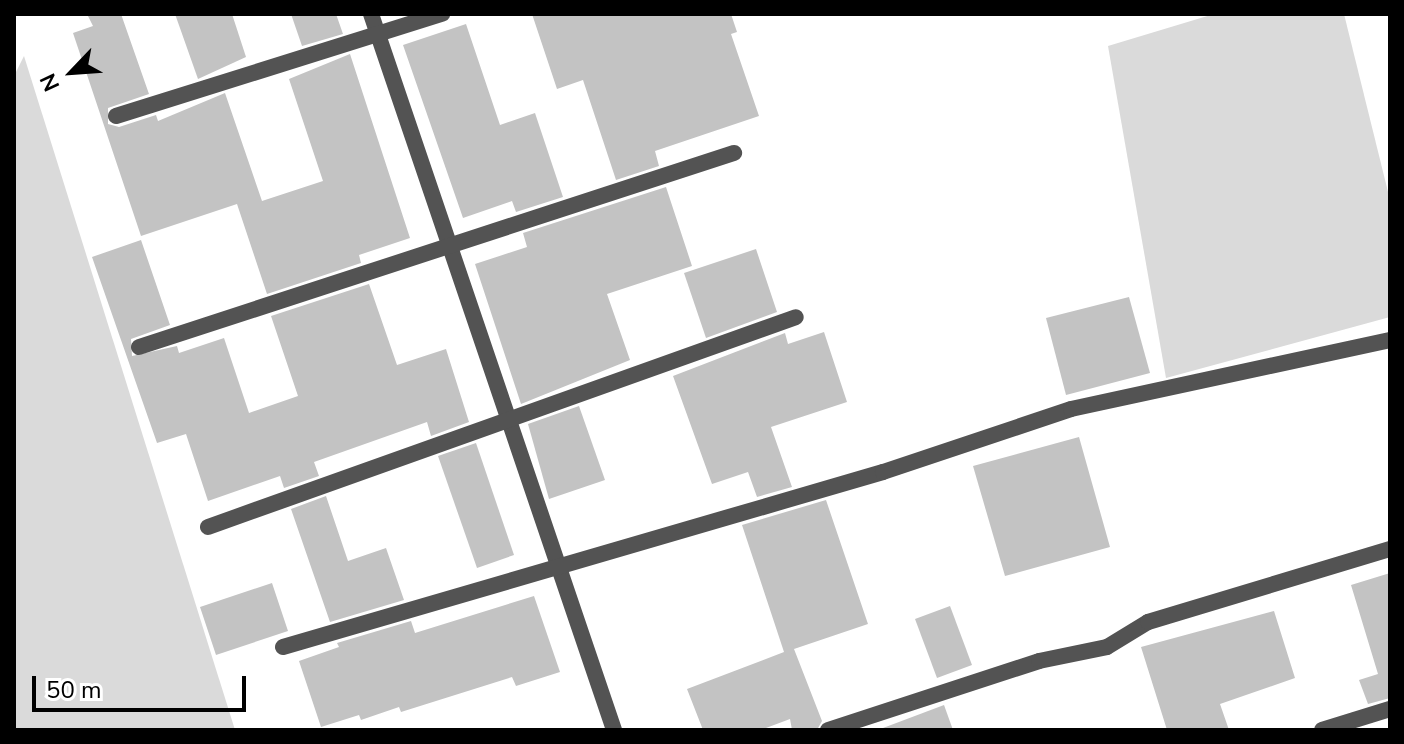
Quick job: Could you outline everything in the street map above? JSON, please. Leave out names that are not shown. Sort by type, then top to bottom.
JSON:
[{"type":"street","points":[[371,14],[614,730]]},
{"type":"street","points":[[116,116],[442,14]]},
{"type":"street","points":[[139,347],[734,153]]},
{"type":"street","points":[[208,527],[508,416],[796,317]]},
{"type":"street","points":[[283,647],[883,472],[1071,409],[1390,340]]},
{"type":"street","points":[[828,730],[1039,661],[1107,647],[1148,622],[1390,549]]},
{"type":"street","points":[[1322,730],[1390,709]]},
{"type":"shaded area","points":[[1214,14],[1344,14],[1390,200],[1390,317],[1166,378],[1108,46]]},
{"type":"shaded area","points":[[24,56],[235,730],[14,730],[14,76]]},
{"type":"building","points":[[87,14],[121,14],[149,94],[108,108],[108,124],[119,127],[156,115],[158,121],[225,93],[262,201],[323,181],[289,79],[350,54],[410,238],[359,255],[361,263],[267,294],[237,204],[141,236],[73,33],[93,26]]},
{"type":"building","points":[[175,14],[232,14],[246,57],[198,79]]},
{"type":"building","points":[[291,14],[336,14],[343,34],[302,46]]},
{"type":"building","points":[[532,14],[731,14],[737,32],[731,34],[759,116],[655,151],[659,166],[616,180],[583,80],[557,89]]},
{"type":"building","points":[[466,24],[500,125],[535,113],[563,197],[516,212],[512,201],[463,218],[403,45]]},
{"type":"building","points":[[666,187],[692,266],[607,294],[630,360],[521,404],[475,264],[527,247],[523,233]]},
{"type":"building","points":[[141,240],[170,325],[131,339],[132,356],[177,346],[179,353],[224,338],[249,413],[298,396],[271,316],[369,284],[397,365],[446,349],[469,422],[431,436],[427,422],[314,462],[319,476],[284,488],[280,476],[208,501],[186,434],[157,443],[92,257]]},
{"type":"building","points":[[756,249],[777,312],[706,338],[684,273]]},
{"type":"building","points":[[1129,297],[1150,373],[1066,395],[1046,318]]},
{"type":"building","points":[[824,332],[847,402],[771,427],[792,487],[757,497],[748,472],[712,484],[673,376],[785,333],[788,344]]},
{"type":"building","points":[[579,406],[605,480],[549,499],[528,424]]},
{"type":"building","points":[[1079,437],[1110,547],[1005,576],[973,466]]},
{"type":"building","points":[[476,443],[514,555],[477,568],[438,456]]},
{"type":"building","points":[[326,496],[348,561],[386,548],[404,600],[330,622],[291,509]]},
{"type":"building","points":[[826,500],[868,624],[794,649],[822,721],[817,730],[792,730],[790,719],[761,730],[703,730],[687,689],[784,652],[742,525]]},
{"type":"building","points":[[1390,573],[1390,698],[1368,704],[1359,680],[1378,674],[1351,585]]},
{"type":"building","points":[[272,583],[288,631],[216,655],[200,607]]},
{"type":"building","points":[[534,596],[560,672],[516,686],[512,677],[401,712],[399,707],[361,720],[359,715],[321,727],[299,661],[339,647],[337,643],[411,621],[415,633]]},
{"type":"building","points":[[950,606],[972,665],[937,678],[915,619]]},
{"type":"building","points":[[1274,611],[1295,678],[1220,704],[1229,730],[1167,730],[1141,647]]},
{"type":"building","points":[[944,705],[953,730],[883,730],[883,728]]}]
